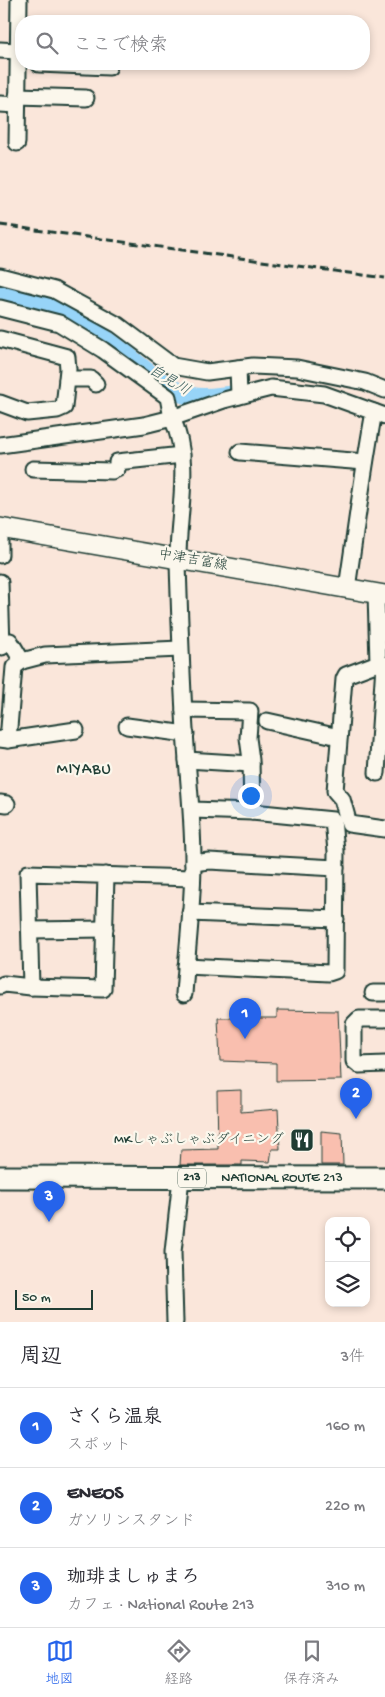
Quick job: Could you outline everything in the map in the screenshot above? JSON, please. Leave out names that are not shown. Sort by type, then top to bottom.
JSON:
[{"type":"highway","name":"NATIONAL ROUTE 213","points":[[0,1177],[385,1178]]},
{"type":"main road","name":"中津吉富線","points":[[0,528],[380,594]]},
{"type":"street","points":[[19,0],[19,15]]},
{"type":"street","points":[[0,50],[15,57]]},
{"type":"street","points":[[17,144],[18,70]]},
{"type":"street","points":[[0,104],[17,101],[86,98]]},
{"type":"street","points":[[0,276],[54,290],[118,325],[173,366],[207,372],[253,366],[297,368],[366,382],[385,390]]},
{"type":"street","points":[[0,308],[59,323],[103,350],[168,397],[172,418],[177,428],[182,454],[182,500],[178,558],[180,649],[192,810],[193,863],[184,994]]},
{"type":"street","points":[[0,339],[67,357],[64,407],[57,410],[26,413],[0,403]]},
{"type":"street","points":[[238,368],[239,396]]},
{"type":"street","points":[[67,379],[91,379],[96,384]]},
{"type":"street","points":[[0,445],[144,426],[239,396],[271,388],[324,394],[380,414],[364,462],[361,500],[347,588]]},
{"type":"street","points":[[240,452],[364,462]]},
{"type":"street","points":[[33,469],[112,470],[117,469],[117,462],[182,454]]},
{"type":"street","points":[[0,528],[0,555]]},
{"type":"street","points":[[0,582],[2,647],[10,641],[22,661]]},
{"type":"street","points":[[378,663],[380,594]]},
{"type":"street","points":[[76,730],[4,739],[14,667],[22,661],[45,655],[180,649]]},
{"type":"street","points":[[377,772],[383,715],[384,664],[378,663],[346,675],[344,679],[335,791],[342,799],[349,824],[385,829]]},
{"type":"street","points":[[184,710],[250,711],[248,738],[251,764],[252,812]]},
{"type":"street","points":[[267,721],[339,737]]},
{"type":"street","points":[[127,726],[186,734]]},
{"type":"street","points":[[187,760],[251,764]]},
{"type":"street","points":[[186,966],[329,973],[335,971],[336,868],[333,820],[252,812],[192,810]]},
{"type":"street","points":[[193,863],[209,862],[336,868]]},
{"type":"street","points":[[32,987],[28,873],[192,878]]},
{"type":"street","points":[[0,986],[4,984],[32,987],[103,989],[106,875]]},
{"type":"street","points":[[190,913],[336,920]]},
{"type":"street","points":[[30,930],[105,929]]},
{"type":"street","points":[[385,1019],[359,1019],[354,1024],[354,1061],[359,1065],[385,1064]]},
{"type":"street","points":[[175,1322],[173,1252],[181,1178]]},
{"type":"building","points":[[277,1010],[338,1011],[341,1080],[276,1081],[276,1063],[220,1061],[218,1018],[277,1018]]},
{"type":"building","points":[[241,1090],[241,1112],[278,1109],[280,1149],[272,1149],[270,1162],[242,1161],[242,1165],[180,1165],[181,1150],[218,1149],[217,1091]]},
{"type":"building","points":[[321,1131],[342,1133],[343,1165],[321,1165]]},
{"type":"waterway","name":"自見川","points":[[0,289],[36,299],[80,322],[173,389],[201,398],[233,395]]},
{"type":"railway","points":[[0,225],[385,278]]},
{"type":"place","name":"さくら温泉","points":[[245,1039]]},
{"type":"place","name":"ENEOS","points":[[356,1119]]},
{"type":"place","name":"MKしゃぶしゃぶダイニング","points":[[302,1140]]},
{"type":"place","name":"珈琲ましゅまろ","points":[[49,1222]]},
{"type":"district","name":"MIYABU","points":[[84,770]]}]
